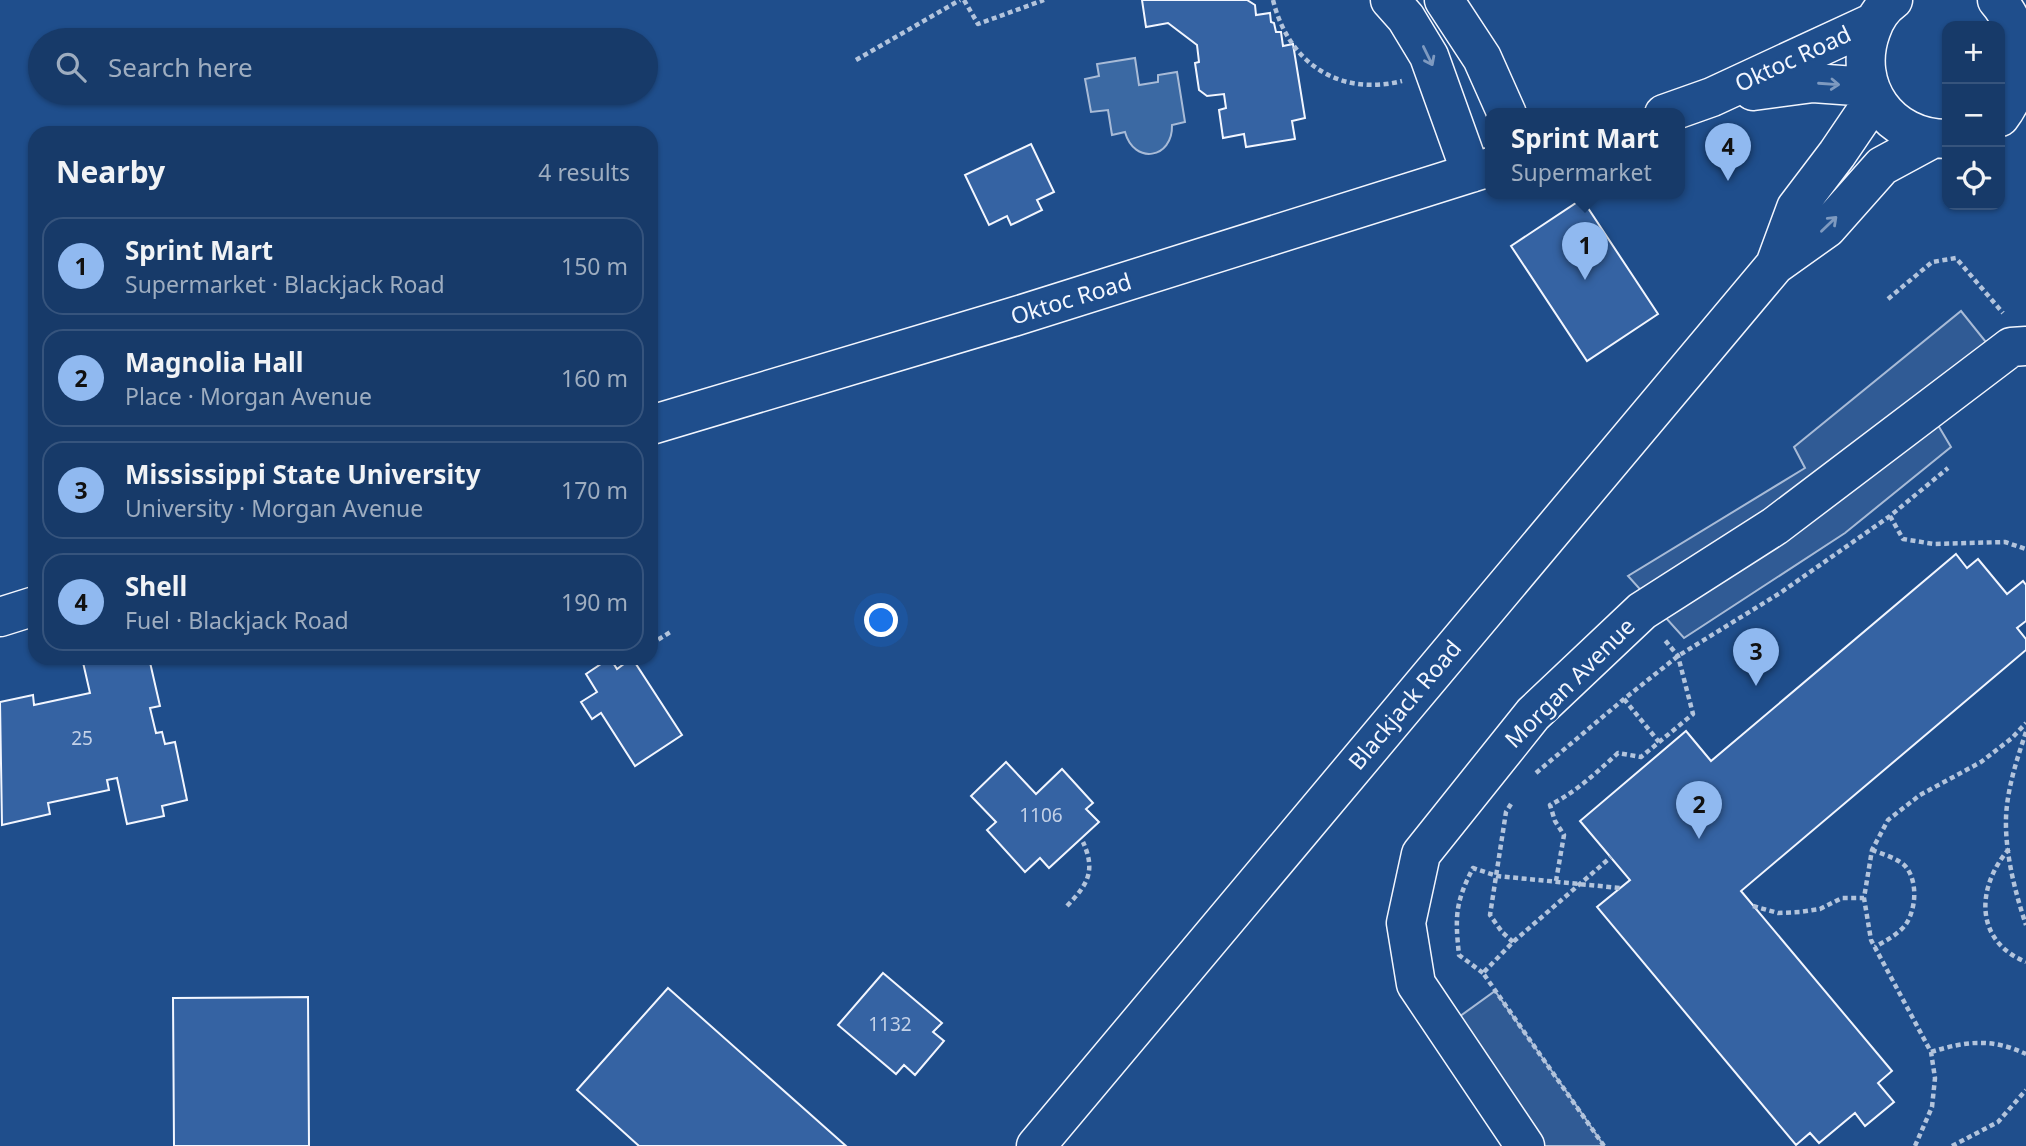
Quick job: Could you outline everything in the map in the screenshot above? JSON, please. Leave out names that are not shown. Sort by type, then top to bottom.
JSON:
[{"type":"street","points":[[1390,0],[1406,18],[1429,56],[1481,170]]},
{"type":"street","points":[[1444,0],[1482,58],[1504,108]]},
{"type":"street","points":[[1997,0],[2015,22],[2025,43],[2024,72],[2016,96],[2005,110]]},
{"type":"street","points":[[1872,93],[1865,65],[1867,43],[1884,11]]},
{"type":"street","name":"Oktoc Road","points":[[1681,108],[1713,97],[1884,11]]},
{"type":"street","name":"Oktoc Road","points":[[1713,97],[1813,83],[1872,93]]},
{"type":"street","name":"Blackjack Road","points":[[1775,265],[1796,208],[1838,154],[1872,93],[1894,121],[1912,132],[1940,139]]},
{"type":"street","name":"Blackjack Road","points":[[1036,1146],[1775,265],[1827,229],[1882,166],[1940,139]]},
{"type":"street","name":"Oktoc Road","points":[[658,423],[1013,317],[1481,170]]},
{"type":"street","name":"Morgan Avenue","points":[[1525,1146],[1416,984],[1406,923],[1421,853],[1533,714],[1642,611],[1775,526],[2014,336]]},
{"type":"street","points":[[0,617],[28,608]]},
{"type":"path","points":[[856,60],[962,0],[978,24],[1044,0]]},
{"type":"path","points":[[1273,0],[1278,21],[1294,48],[1313,67],[1338,80],[1362,86],[1384,86],[1406,80]]},
{"type":"path","points":[[1888,299],[1932,262],[1956,258],[2014,336]]},
{"type":"path","points":[[1532,777],[1678,656],[1780,593],[1890,516],[1948,468]]},
{"type":"path","points":[[1890,516],[1903,539],[1934,544],[2005,542],[2026,549]]},
{"type":"path","points":[[658,640],[672,631]]},
{"type":"path","points":[[1556,881],[1564,835],[1555,821],[1550,805],[1566,797],[1618,753],[1641,757],[1693,714],[1678,656],[1662,636]]},
{"type":"path","points":[[1623,699],[1659,742]]},
{"type":"path","points":[[1914,1146],[1932,1107],[1936,1078],[1931,1052],[1871,940],[1864,898],[1871,850],[1888,820],[1920,795],[1981,762],[2012,738],[2026,723]]},
{"type":"path","points":[[2026,732],[2014,767],[2006,817],[2011,868],[2026,925]]},
{"type":"path","points":[[1513,942],[1490,915],[1506,812],[1517,795]]},
{"type":"path","points":[[1067,905],[1088,878],[1090,858],[1083,842]]},
{"type":"path","points":[[2009,849],[1999,861],[1989,881],[1984,908],[1989,929],[2005,949],[2026,962]]},
{"type":"path","points":[[1871,850],[1906,867],[1914,887],[1914,903],[1906,924],[1875,947]]},
{"type":"path","points":[[1483,973],[1513,942],[1611,857]]},
{"type":"path","points":[[1604,1146],[1483,973],[1459,956],[1455,924],[1459,896],[1473,868],[1497,876],[1620,888]]},
{"type":"path","points":[[1753,906],[1778,913],[1800,912],[1820,909],[1842,898],[1864,898]]},
{"type":"path","points":[[1931,1052],[1980,1042],[2006,1045],[2026,1054]]},
{"type":"path","points":[[1952,1146],[1998,1122],[2026,1090]]},
{"type":"shaded area","points":[[1135,58],[1139,85],[1158,82],[1158,75],[1177,72],[1185,122],[1172,125],[1171,136],[1166,145],[1152,154],[1136,150],[1125,132],[1112,135],[1108,110],[1091,112],[1085,79],[1099,76],[1097,64]]},
{"type":"shaded area","points":[[1961,311],[1998,357],[1929,410],[1951,447],[1845,533],[1684,638],[1628,576],[1805,468],[1794,447]]},
{"type":"shaded area","points":[[1495,991],[1604,1146],[1525,1146],[1445,1027]]},
{"type":"building","points":[[1142,0],[1247,0],[1255,5],[1256,15],[1270,13],[1276,32],[1281,32],[1283,46],[1293,44],[1305,118],[1292,121],[1295,139],[1246,147],[1244,134],[1223,138],[1219,110],[1226,108],[1224,94],[1207,96],[1199,90],[1195,63],[1199,62],[1197,45],[1168,23],[1146,27]]},
{"type":"building","points":[[1031,144],[1054,192],[1037,200],[1042,210],[1011,225],[1007,216],[989,225],[965,175]]},
{"type":"building","points":[[1582,199],[1658,314],[1587,361],[1511,246]]},
{"type":"building","points":[[1956,554],[1967,568],[1978,559],[2007,594],[2023,581],[2026,585],[2026,621],[2017,628],[2026,639],[2026,650],[1741,891],[1892,1071],[1878,1083],[1894,1102],[1865,1126],[1855,1113],[1819,1143],[1810,1133],[1796,1145],[1597,907],[1630,880],[1580,821],[1686,731],[1711,761]]},
{"type":"building","points":[[84,665],[151,665],[160,706],[150,708],[156,733],[162,732],[165,744],[175,742],[187,800],[162,806],[164,816],[127,824],[117,778],[107,780],[109,790],[48,803],[50,814],[2,825],[0,702],[33,695],[34,705],[90,693]]},
{"type":"building","points":[[600,665],[614,665],[617,669],[622,665],[637,665],[682,735],[635,766],[601,713],[592,719],[581,702],[597,692],[586,674]]},
{"type":"building","points":[[1006,762],[1036,794],[1062,769],[1093,803],[1086,809],[1099,822],[1049,868],[1040,858],[1025,872],[987,830],[996,822],[971,796]]},
{"type":"building","points":[[883,973],[942,1023],[933,1032],[944,1041],[915,1075],[904,1065],[896,1074],[838,1025]]},
{"type":"building","points":[[668,988],[846,1146],[639,1146],[577,1090]]},
{"type":"building","points":[[308,997],[309,1146],[174,1146],[173,998]]},
{"type":"place","name":"Shell","points":[[1728,181]]},
{"type":"place","name":"Sprint Mart","points":[[1585,280]]},
{"type":"place","name":"Mississippi State University","points":[[1756,686]]},
{"type":"place","name":"Magnolia Hall","points":[[1699,839]]}]
